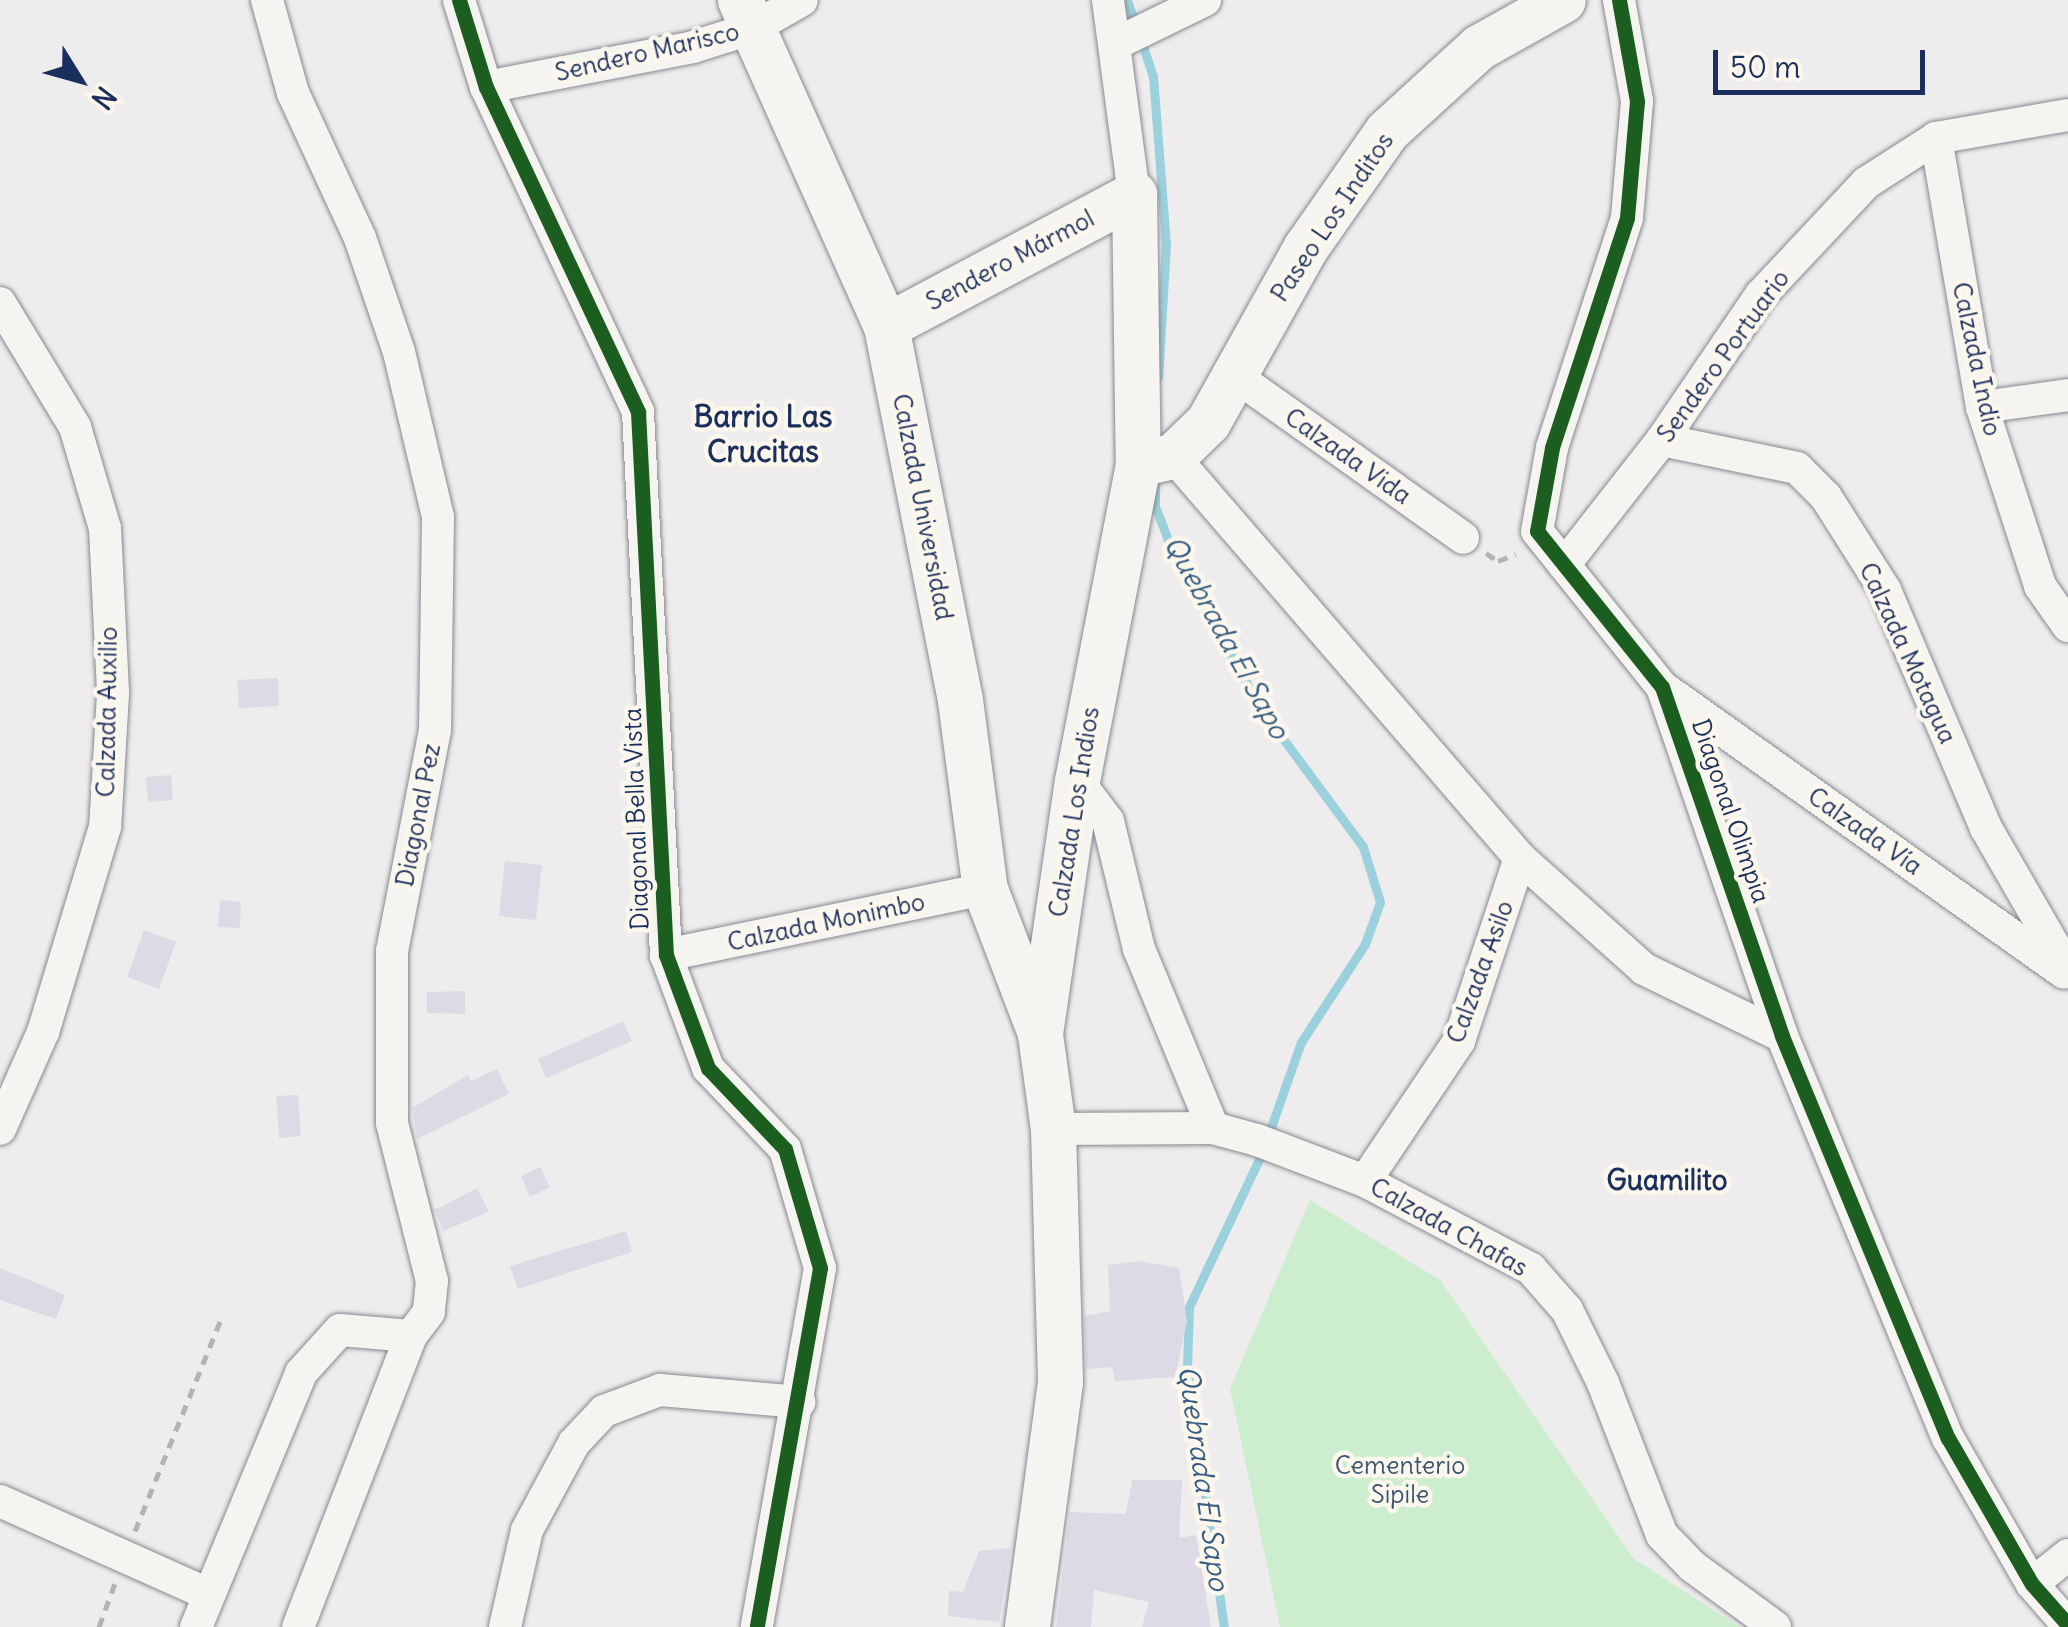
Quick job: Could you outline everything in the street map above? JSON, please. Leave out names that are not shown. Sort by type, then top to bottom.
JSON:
[{"type":"street","name":"Diagonal Pez","points":[[267,0],[293,92],[360,238],[400,352],[438,517],[435,730],[392,951],[392,1123],[432,1280],[428,1312],[411,1336],[298,1627]]},
{"type":"street","name":"Diagonal Bella Vista","points":[[458,0],[486,87],[638,412],[666,955],[708,1068],[785,1148],[820,1268],[757,1627]]},
{"type":"street","name":"Sendero Marisco","points":[[486,87],[692,47],[747,14],[802,0]]},
{"type":"street","name":"Calzada Los Indios","points":[[1027,1627],[1060,1382],[1053,1130],[1040,1034],[1077,780],[1156,460],[1125,40],[1108,0]]},
{"type":"street","points":[[1125,40],[1205,0]]},
{"type":"street","name":"Paseo Los Inditos","points":[[1156,460],[1208,422],[1306,247],[1387,130],[1479,47],[1563,0]]},
{"type":"street","points":[[1553,555],[1537,531],[1552,448],[1627,218],[1638,101],[1619,0]]},
{"type":"street","name":"Calzada Universidad","points":[[747,14],[886,326],[937,570],[985,889],[1040,1034]]},
{"type":"street","name":"Sendero Portuario","points":[[1553,555],[1662,440],[1761,296],[1866,183],[1936,138],[2068,115]]},
{"type":"street","name":"Calzada Indio","points":[[1936,138],[1982,408],[2040,586],[2068,626]]},
{"type":"street","name":"Sendero Mármol","points":[[886,326],[1134,194]]},
{"type":"street","name":"Calzada Auxilio","points":[[0,303],[75,427],[105,528],[112,694],[105,827],[43,1032],[0,1129]]},
{"type":"street","name":"Calzada Vida","points":[[1234,375],[1463,538]]},
{"type":"street","points":[[1982,408],[2068,394]]},
{"type":"street","name":"Calzada Motagua","points":[[1662,440],[1797,468],[1826,497],[1885,590],[1986,828],[2068,973]]},
{"type":"street","points":[[1156,460],[1520,858],[1644,969],[1782,1036]]},
{"type":"street","name":"Diagonal Olimpia","points":[[1553,555],[1662,687],[1782,1036],[1948,1438],[2032,1584],[2068,1625]]},
{"type":"street","name":"Calzada Vía","points":[[1662,687],[2068,973]]},
{"type":"street","points":[[1077,780],[1108,821],[1139,948],[1213,1128]]},
{"type":"street","name":"Calzada Asilo","points":[[1365,1180],[1459,1041],[1520,858]]},
{"type":"street","name":"Calzada Monimbo","points":[[666,955],[985,889]]},
{"type":"street","name":"Calzada Chafas","points":[[1053,1130],[1213,1128],[1290,1149],[1365,1180],[1531,1269],[1567,1310],[1603,1383],[1662,1535],[1692,1566],[1775,1627]]},
{"type":"street","points":[[196,1627],[301,1373],[329,1336],[340,1330],[411,1336]]},
{"type":"street","points":[[505,1627],[527,1530],[574,1443],[604,1411],[660,1390],[799,1402]]},
{"type":"street","points":[[0,1501],[208,1594]]},
{"type":"street","points":[[2032,1584],[2068,1556]]},
{"type":"path","points":[[1463,538],[1498,561],[1553,555]]},
{"type":"path","points":[[99,1627],[223,1314]]},
{"type":"green space","name":"Cementerio Sipile","points":[[1310,1200],[1440,1280],[1634,1559],[1740,1627],[1280,1627],[1230,1389]]},
{"type":"building","points":[[278,678],[279,706],[239,708],[237,680]]},
{"type":"building","points":[[171,775],[173,800],[148,802],[146,777]]},
{"type":"building","points":[[505,861],[542,865],[536,920],[499,916]]},
{"type":"building","points":[[220,900],[241,902],[240,928],[218,927]]},
{"type":"building","points":[[144,930],[176,942],[159,989],[127,977]]},
{"type":"building","points":[[465,991],[465,1014],[427,1013],[427,992]]},
{"type":"building","points":[[623,1021],[632,1041],[546,1078],[538,1059]]},
{"type":"building","points":[[497,1069],[509,1094],[417,1139],[412,1108],[468,1075],[471,1081]]},
{"type":"building","points":[[298,1095],[301,1136],[279,1138],[276,1096]]},
{"type":"building","points":[[540,1167],[550,1187],[530,1197],[521,1176]]},
{"type":"building","points":[[477,1188],[489,1212],[443,1231],[435,1210]]},
{"type":"building","points":[[626,1231],[632,1252],[518,1289],[510,1266]]},
{"type":"building","points":[[1138,1261],[1179,1268],[1187,1321],[1175,1377],[1115,1381],[1112,1367],[1086,1369],[1084,1316],[1110,1311],[1108,1265]]},
{"type":"building","points":[[0,1268],[65,1295],[56,1319],[0,1300]]},
{"type":"building","points":[[1132,1480],[1182,1480],[1179,1538],[1196,1535],[1211,1627],[1142,1627],[1149,1602],[1094,1590],[1091,1627],[1056,1627],[1070,1512],[1126,1514]]},
{"type":"building","points":[[1011,1548],[999,1622],[948,1616],[949,1591],[963,1592],[979,1551]]},
{"type":"waterway","name":"Quebrada El Sapo","points":[[1127,0],[1136,26]]},
{"type":"waterway","name":"Quebrada El Sapo","points":[[1141,40],[1153,76],[1166,244],[1158,377]]},
{"type":"waterway","name":"Quebrada El Sapo","points":[[1155,483],[1155,506],[1168,540],[1261,709],[1363,847],[1380,902],[1365,944],[1301,1042],[1262,1153],[1189,1307],[1187,1368],[1224,1627]]},
{"type":"cycle path","points":[[459,0],[486,87],[638,412],[666,955],[708,1068],[785,1149],[820,1268],[757,1627]]},
{"type":"cycle path","points":[[1619,0],[1637,101],[1627,218],[1552,448],[1537,531],[1662,687],[1782,1036],[1948,1438],[2032,1584],[2068,1625]]},
{"type":"district","name":"Barrio Las Crucitas","points":[[763,433]]},
{"type":"district","name":"Guamilito","points":[[1667,1180]]}]
